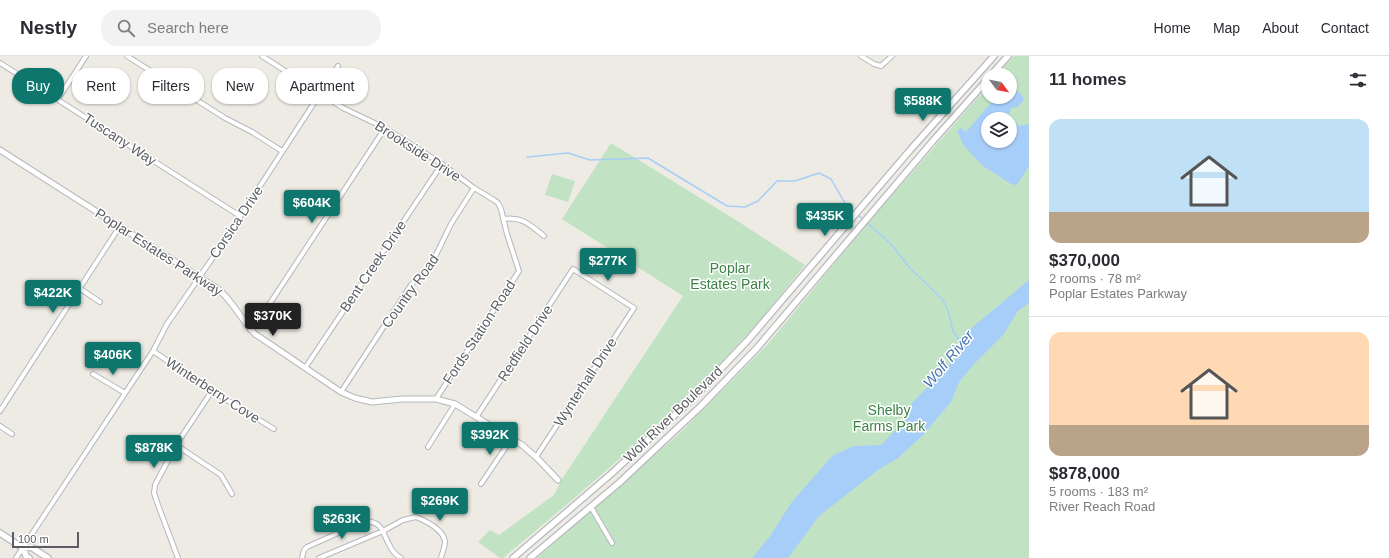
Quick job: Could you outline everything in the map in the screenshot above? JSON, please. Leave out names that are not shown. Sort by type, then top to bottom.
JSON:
[{"type":"main road","points":[[983,68],[989,56]]},
{"type":"main road","points":[[984,68],[994,56]]},
{"type":"main road","points":[[997,68],[1008,56]]},
{"type":"main road","name":"Wolf River Boulevard","points":[[513,558],[611,474],[693,398],[748,340],[911,149],[981,71]]},
{"type":"main road","name":"Wolf River Boulevard","points":[[530,558],[619,483],[701,406],[757,348],[876,207],[981,87]]},
{"type":"main road","points":[[0,533],[23,548],[26,556],[29,558]]},
{"type":"main road","points":[[23,548],[31,547],[48,558]]},
{"type":"street","points":[[64,90],[86,56]]},
{"type":"street","points":[[127,56],[214,112],[252,132],[282,151]]},
{"type":"street","name":"Brookside Drive","points":[[262,56],[280,68]]},
{"type":"street","points":[[861,56],[874,64],[881,66],[892,56]]},
{"type":"street","name":"Tuscany Way","points":[[0,63],[12,70]]},
{"type":"street","name":"Tuscany Way","points":[[64,103],[240,216]]},
{"type":"street","name":"Corsica Drive","points":[[16,558],[153,351],[167,324],[313,104]]},
{"type":"street","name":"Brookside Drive","points":[[337,104],[384,128],[442,164],[474,188],[498,203],[503,219]]},
{"type":"street","points":[[250,330],[259,320],[384,128]]},
{"type":"street","name":"Poplar Estates Parkway","points":[[0,150],[218,289],[229,299],[250,330],[258,337],[342,392],[356,398],[372,402],[402,399],[436,399],[455,404],[512,438],[536,456],[558,480]]},
{"type":"street","name":"Bent Creek Drive","points":[[305,368],[442,164]]},
{"type":"street","name":"Country Road","points":[[342,392],[411,285],[434,259],[451,224],[474,188]]},
{"type":"street","points":[[503,219],[520,219],[532,226],[544,236]]},
{"type":"street","name":"Fords Station Road","points":[[436,399],[519,271],[503,219]]},
{"type":"street","points":[[0,411],[120,226]]},
{"type":"street","name":"Wynterhall Drive","points":[[536,456],[634,308],[574,269]]},
{"type":"street","name":"Redfield Drive","points":[[477,416],[574,269]]},
{"type":"street","points":[[79,288],[100,302]]},
{"type":"street","name":"Winterberry Cove","points":[[153,351],[212,391],[274,429]]},
{"type":"street","points":[[93,374],[125,393]]},
{"type":"street","points":[[178,558],[154,493],[155,485],[176,445],[212,391]]},
{"type":"street","points":[[428,447],[455,404]]},
{"type":"street","points":[[0,426],[12,434]]},
{"type":"street","points":[[481,484],[512,438]]},
{"type":"street","points":[[176,445],[221,475],[232,494]]},
{"type":"street","points":[[591,507],[612,543]]},
{"type":"street","points":[[319,558],[383,531],[403,520],[416,517],[440,532],[445,542],[441,558]]},
{"type":"street","points":[[302,558],[304,550],[307,547],[365,521],[376,523],[380,526],[391,549],[401,558]]},
{"type":"green space","name":"Shelby Farms Park","points":[[1014,56],[1029,56],[1029,558],[537,558],[679,434],[768,344],[877,212],[981,94],[981,104],[1017,104],[1017,68],[1003,68]]},
{"type":"green space","name":"Poplar Estates Park","points":[[611,143],[739,222],[805,265],[753,328],[695,390],[601,476],[503,558],[500,558],[478,542],[490,530],[499,535],[554,495],[562,479],[683,296],[562,219]]},
{"type":"green space","points":[[552,174],[575,181],[568,202],[545,195]]},
{"type":"water","points":[[1017,91],[1022,95],[1024,100],[1017,107],[1011,108],[1010,112],[983,112],[990,104],[1017,104]]},
{"type":"water","points":[[981,114],[981,148],[1017,148],[1017,124],[1019,126],[1029,124],[1029,166],[1016,185],[1011,184],[983,166],[964,146],[957,131],[961,128],[966,132]]},
{"type":"water","points":[[1029,280],[1029,303],[1018,311],[1003,335],[975,363],[959,382],[951,402],[923,435],[898,458],[878,470],[819,516],[788,558],[752,558],[770,536],[791,503],[832,456],[854,446],[881,445],[907,418],[912,403],[957,357],[959,341],[962,336]]},
{"type":"waterway","points":[[527,157],[568,153],[590,160],[648,158],[727,206],[745,207],[758,201],[777,181],[795,181],[819,173],[831,179],[846,205],[863,219]]},
{"type":"waterway","name":"Wolf River","points":[[866,222],[891,244],[910,268],[942,299],[948,310],[953,331],[960,342]]}]
